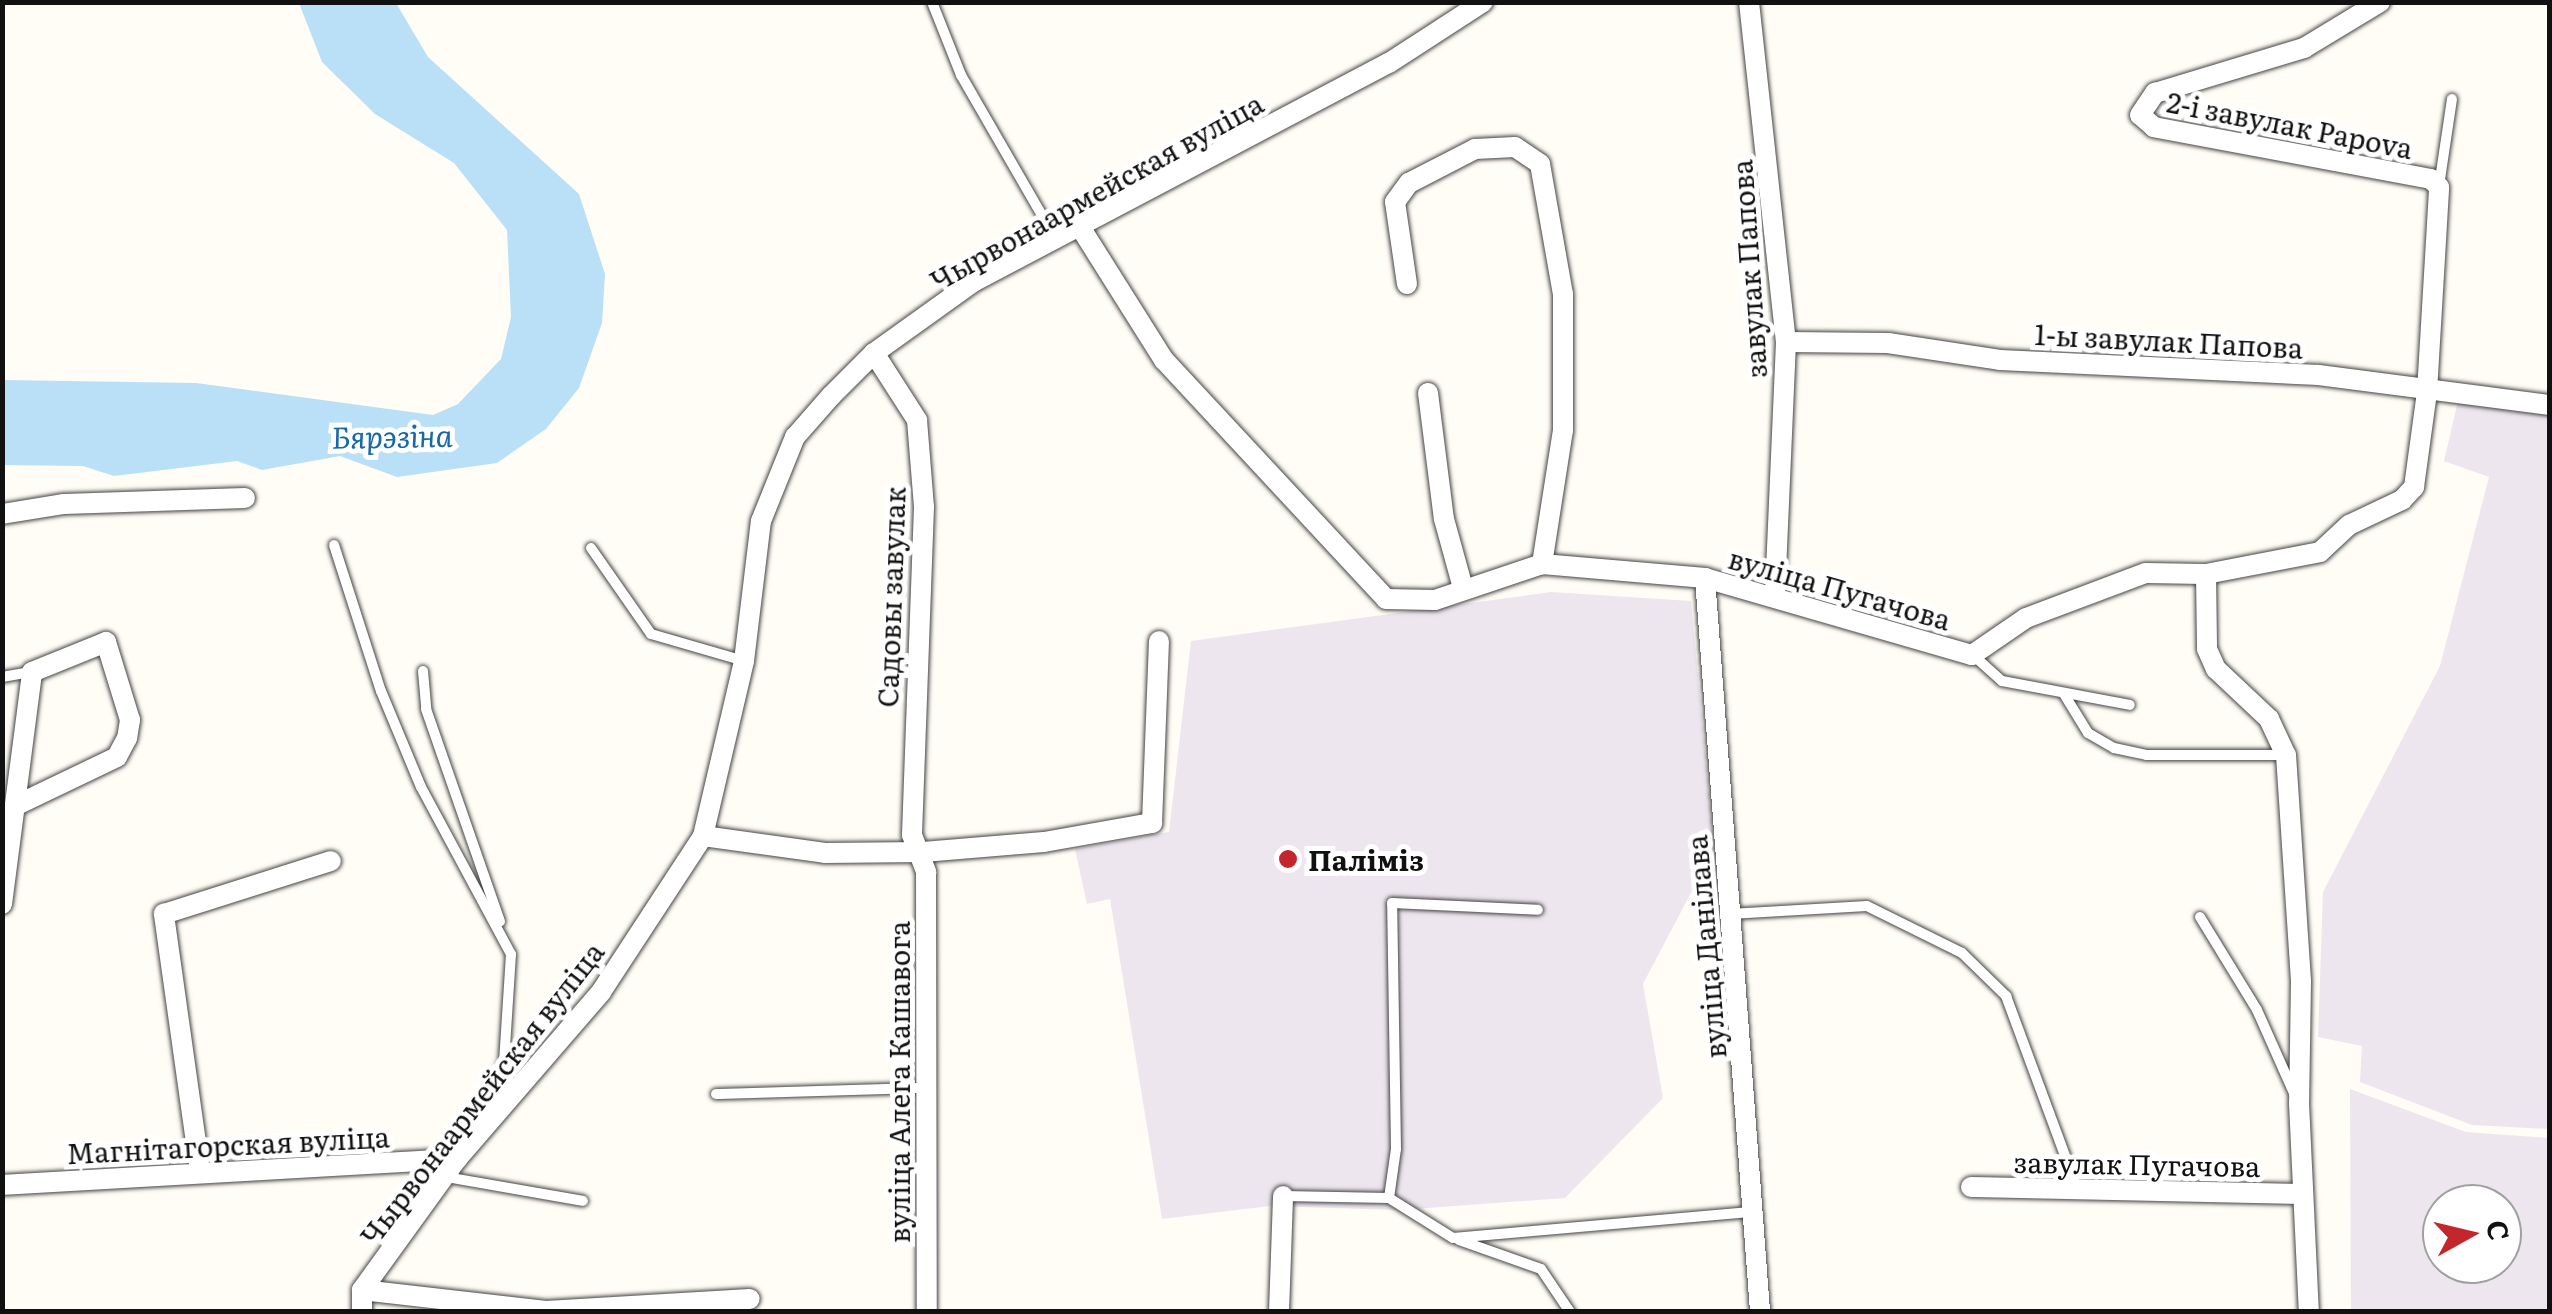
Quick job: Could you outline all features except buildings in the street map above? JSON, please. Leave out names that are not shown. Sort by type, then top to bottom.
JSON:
[{"type":"street","name":"Чырвонаармейская вуліца","points":[[362,1301],[451,1168],[601,992],[703,836],[744,661],[761,520],[795,437],[874,353],[973,282],[1055,238],[1082,230],[1389,63],[1483,2]]},
{"type":"street","name":"завулак Папова","points":[[1749,2],[1786,342],[1775,592]]},
{"type":"street","name":"2-і завулак Papova","points":[[2380,2],[2304,48],[2155,92],[2140,115],[2154,127],[2431,179],[2439,187],[2427,392]]},
{"type":"street","points":[[1407,284],[1395,202],[1408,183],[1474,149],[1515,147],[1540,164],[1563,294],[1563,430],[1542,564]]},
{"type":"street","name":"вуліца Пугачова","points":[[1082,230],[1164,360],[1386,599],[1435,600],[1542,564],[1705,578],[1775,592],[1972,655],[2026,618],[2146,573],[2206,574],[2320,552],[2349,525],[2402,500],[2414,487],[2427,392]]},
{"type":"street","name":"1-ы завулак Папова","points":[[1786,342],[1888,343],[2000,360],[2319,375],[2550,405]]},
{"type":"street","name":"Садовы завулак","points":[[874,353],[917,420],[924,507],[917,578],[912,835],[923,852]]},
{"type":"street","points":[[1428,393],[1444,519],[1463,588]]},
{"type":"street","points":[[2,514],[64,504],[246,498]]},
{"type":"street","points":[[2206,574],[2207,649],[2216,670],[2269,719],[2286,755],[2301,981],[2299,1103],[2309,1312]]},
{"type":"street","name":"вуліца Данілава","points":[[1705,578],[1760,1312]]},
{"type":"street","points":[[703,836],[825,853],[923,852],[1044,842],[1152,822],[1159,641]]},
{"type":"street","points":[[2,904],[18,804],[32,672],[106,642],[130,720],[128,738],[116,757],[18,804]]},
{"type":"street","name":"вуліца Алега Кашавога","points":[[923,852],[922,1088],[927,1312]]},
{"type":"street","points":[[200,1171],[164,914],[331,861]]},
{"type":"street","name":"Магнітагорская вуліца","points":[[2,1185],[200,1171],[451,1168]]},
{"type":"street","name":"завулак Пугачова","points":[[1971,1187],[2303,1194]]},
{"type":"street","points":[[1279,1312],[1283,1196]]},
{"type":"street","points":[[362,1301],[546,1311],[750,1299]]},
{"type":"lane","points":[[932,2],[962,75],[1055,238]]},
{"type":"lane","points":[[2439,187],[2452,99]]},
{"type":"lane","points":[[334,545],[381,691],[422,787],[511,954]]},
{"type":"lane","points":[[592,548],[652,634],[744,661]]},
{"type":"lane","points":[[1972,655],[2002,681],[2130,704]]},
{"type":"lane","points":[[424,671],[426,709],[511,954],[504,1062],[451,1168],[584,1201]]},
{"type":"lane","points":[[2,677],[32,672]]},
{"type":"lane","points":[[2064,694],[2088,733],[2114,748],[2146,755],[2286,755]]},
{"type":"lane","points":[[1389,1198],[1396,1149],[1392,903],[1538,910]]},
{"type":"lane","points":[[1729,914],[1867,906],[1962,953],[2006,996],[2077,1188]]},
{"type":"lane","points":[[2200,917],[2258,1010],[2299,1103]]},
{"type":"lane","points":[[716,1094],[922,1088]]},
{"type":"lane","points":[[1283,1196],[1389,1198],[1453,1238],[1540,1269],[1570,1312]]},
{"type":"lane","points":[[1453,1238],[1754,1212]]},
{"type":"shaded area","points":[[2458,401],[2549,412],[2549,1129],[2472,1125],[2360,1082],[2362,1046],[2318,1037],[2323,892],[2440,666],[2489,477],[2444,461]]},
{"type":"shaded area","points":[[1551,592],[1691,601],[1714,849],[1643,984],[1663,1098],[1565,1198],[1400,1210],[1270,1206],[1162,1219],[1110,899],[1087,904],[1075,849],[1169,832],[1191,641]]},
{"type":"shaded area","points":[[2350,1089],[2466,1132],[2549,1138],[2549,1311],[2351,1311]]},
{"type":"water","name":"Бярэзіна","points":[[299,3],[396,3],[428,57],[579,194],[605,274],[602,323],[579,388],[546,429],[497,463],[397,477],[340,456],[262,470],[237,461],[114,476],[83,466],[3,465],[3,380],[196,383],[433,415],[458,404],[501,359],[511,317],[507,230],[454,163],[375,114],[322,62]]},
{"type":"place","name":"Паліміз","points":[[1288,859]]}]
